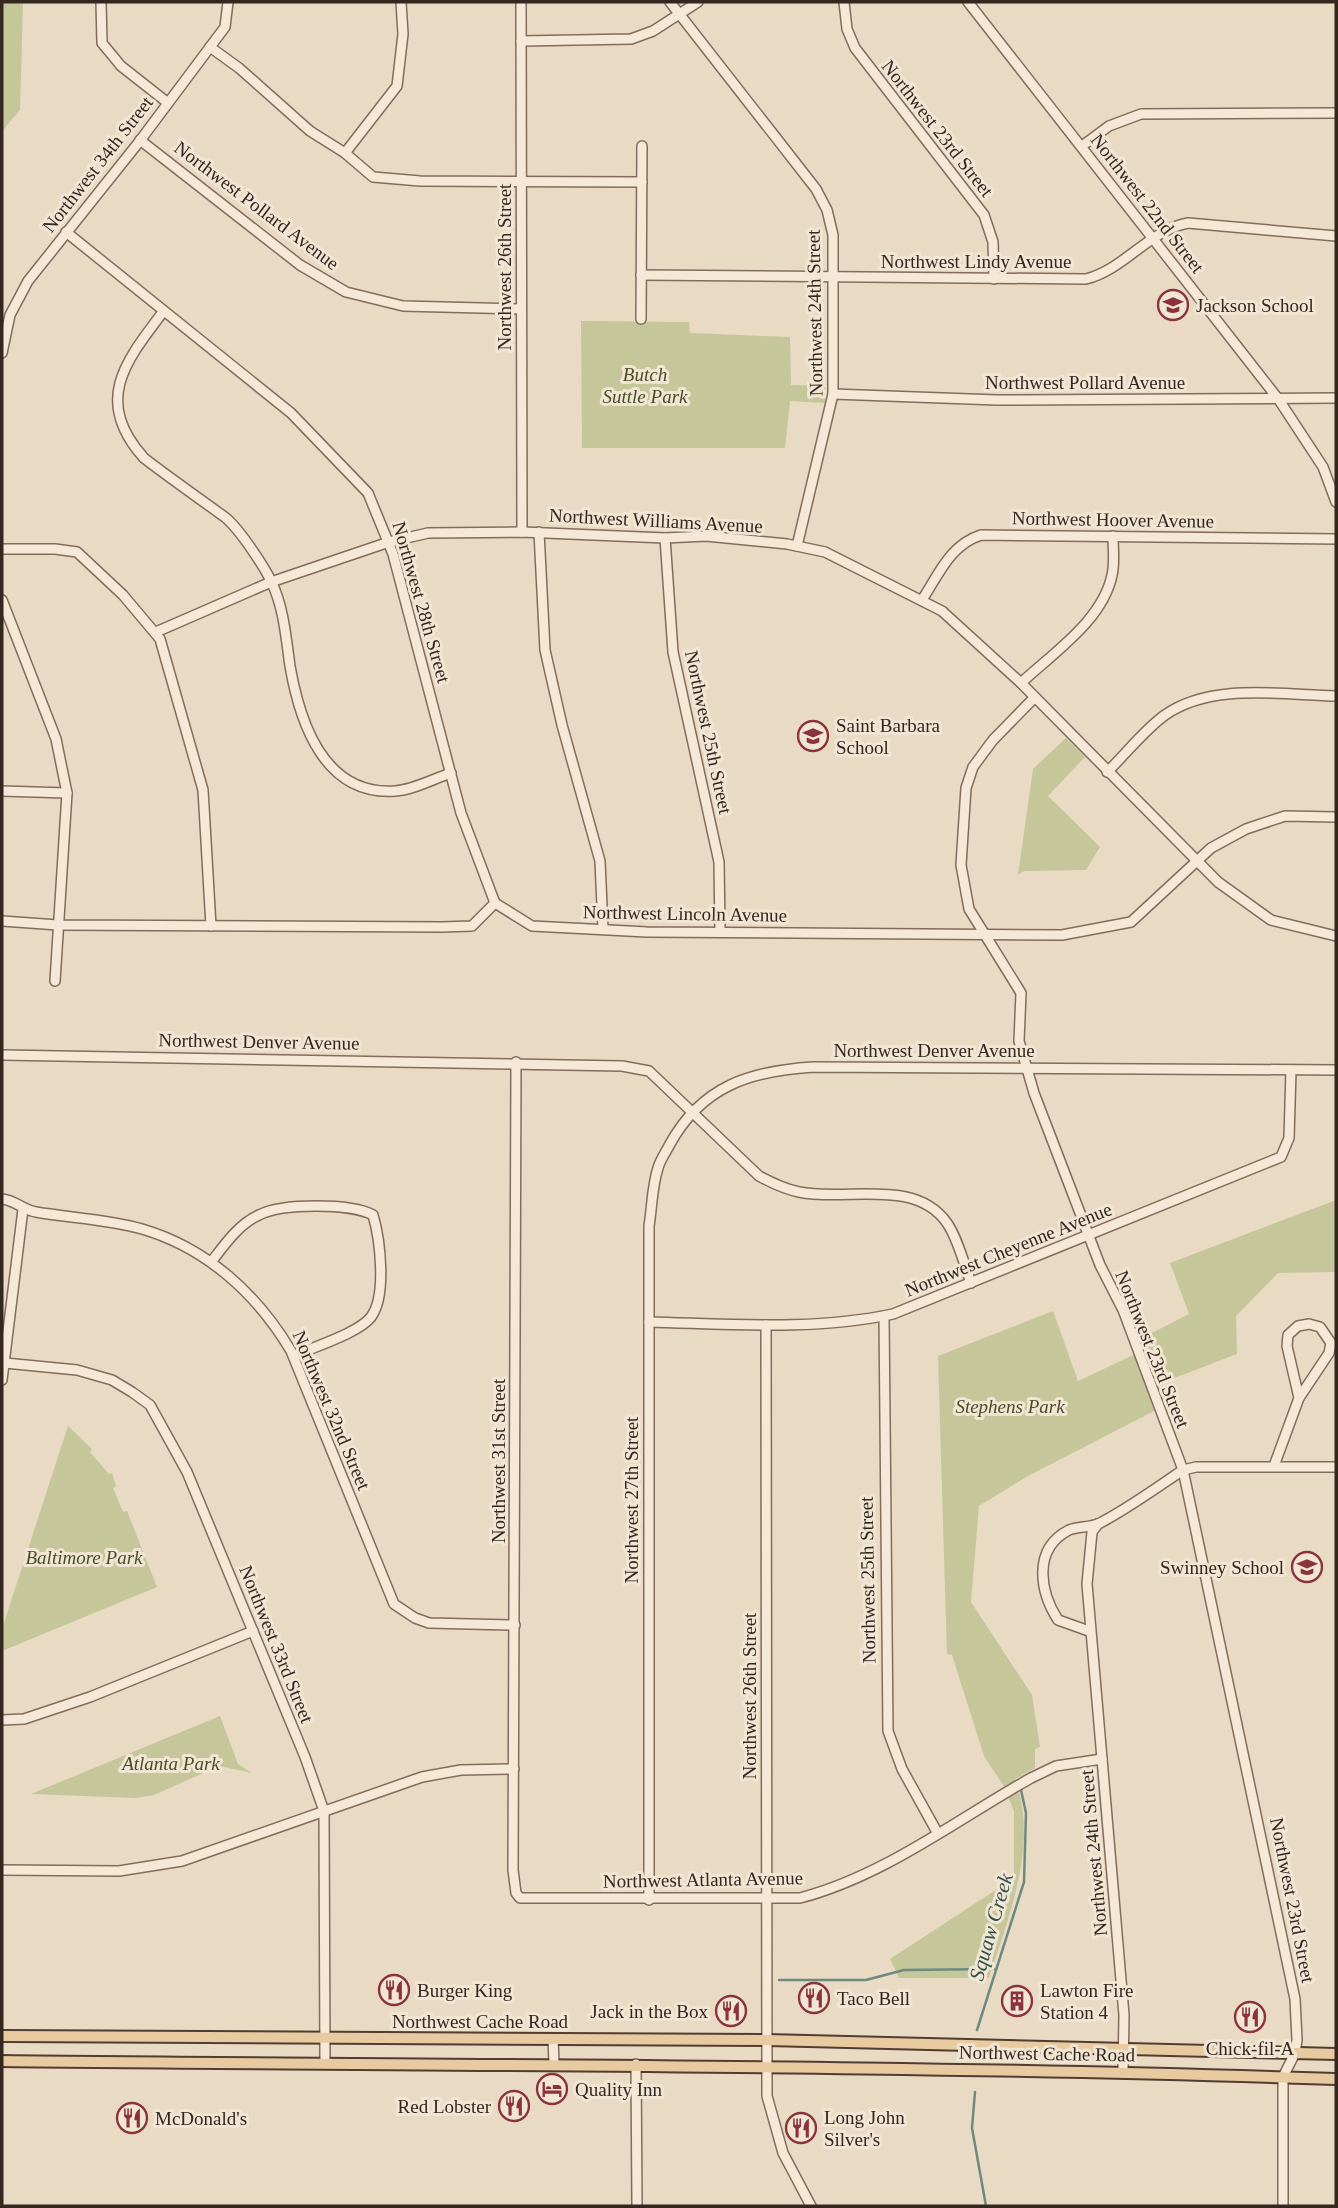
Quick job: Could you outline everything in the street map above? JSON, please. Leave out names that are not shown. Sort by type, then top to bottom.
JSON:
[{"type":"main road","name":"Northwest Cache Road","points":[[2,2036],[767,2040],[1336,2054]]},
{"type":"main road","name":"Northwest Cache Road","points":[[2,2061],[636,2064],[1123,2071],[1336,2079]]},
{"type":"street","points":[[101,2],[102,43],[121,66],[168,103]]},
{"type":"street","name":"Northwest 34th Street","points":[[2,353],[10,315],[27,281],[140,140],[225,27],[228,2]]},
{"type":"street","points":[[345,153],[397,86],[402,34],[401,2]]},
{"type":"street","name":"Northwest 26th Street","points":[[521,2],[522,532]]},
{"type":"street","name":"Northwest 24th Street","points":[[670,2],[822,198],[831,222],[834,277],[833,394],[797,547]]},
{"type":"street","points":[[521,41],[620,41],[641,37],[698,2]]},
{"type":"street","name":"Northwest 23rd Street","points":[[844,2],[847,29],[855,48],[984,215],[993,242],[994,279]]},
{"type":"street","name":"Northwest 22nd Street","points":[[968,2],[1279,400],[1323,467],[1336,502]]},
{"type":"street","points":[[210,47],[239,68],[310,131],[345,153],[373,177],[521,182],[642,182]]},
{"type":"street","points":[[1082,146],[1109,126],[1141,114],[1336,113]]},
{"type":"street","name":"Northwest Pollard Avenue","points":[[140,140],[300,265],[346,292],[404,306],[522,309]]},
{"type":"street","points":[[641,319],[642,146]]},
{"type":"street","name":"Northwest Lindy Avenue","points":[[641,275],[994,279],[1096,276],[1176,225],[1188,223],[1336,236]]},
{"type":"street","name":"Northwest 28th Street","points":[[66,232],[291,413],[368,493],[389,542],[461,813],[495,903]]},
{"type":"street","points":[[163,312],[127,359],[119,380],[116,406],[119,418],[133,445],[144,458],[228,520],[271,582],[281,605],[291,671],[312,740],[331,767],[354,786],[370,790],[397,791],[451,774]]},
{"type":"street","name":"Northwest Pollard Avenue","points":[[833,394],[997,400],[1336,398]]},
{"type":"street","points":[[539,532],[545,650],[562,725],[600,861],[603,929]]},
{"type":"street","name":"Northwest Williams Avenue","points":[[156,632],[271,582],[389,542],[428,533],[539,532],[665,538],[706,536],[825,552],[942,611],[1021,683],[1197,861]]},
{"type":"street","name":"Northwest Hoover Avenue","points":[[922,600],[954,549],[966,539],[981,535],[1336,539]]},
{"type":"street","points":[[1021,683],[1096,612],[1109,588],[1113,571],[1113,536]]},
{"type":"street","name":"Northwest 25th Street","points":[[665,538],[673,652],[719,862],[720,932]]},
{"type":"street","points":[[2,549],[55,549],[77,552],[123,594],[156,632],[203,790],[212,926]]},
{"type":"street","points":[[2,600],[56,739],[67,793],[55,981]]},
{"type":"street","points":[[1107,772],[1166,715],[1190,703],[1226,695],[1336,696]]},
{"type":"street","name":"Northwest 23rd Street","points":[[1034,698],[993,740],[973,767],[966,788],[961,865],[970,909],[1021,993],[1019,1041],[1027,1068],[1089,1235],[1123,1310],[1183,1470],[1295,1999],[1298,2025],[1295,2053]]},
{"type":"street","points":[[2,791],[67,793]]},
{"type":"street","points":[[1336,817],[1285,816],[1246,829],[1211,848],[1197,861],[1218,882],[1270,920],[1336,936]]},
{"type":"street","name":"Northwest Lincoln Avenue","points":[[495,903],[533,926],[720,932],[1062,935],[1131,922],[1197,861]]},
{"type":"street","points":[[2,921],[58,925],[472,926],[495,903]]},
{"type":"street","name":"Northwest Denver Avenue","points":[[2,1055],[516,1062]]},
{"type":"street","points":[[516,1062],[649,1071],[694,1111],[759,1176],[779,1187],[801,1193],[903,1197],[922,1201],[948,1224],[971,1283]]},
{"type":"street","name":"Northwest 31st Street","points":[[516,1062],[513,1870],[516,1893],[524,1898]]},
{"type":"street","name":"Northwest Denver Avenue","points":[[694,1111],[713,1093],[755,1075],[784,1069],[1336,1070]]},
{"type":"street","name":"Northwest Cheyenne Avenue","points":[[649,1322],[766,1325],[850,1322],[884,1316],[971,1283],[1281,1157],[1289,1138],[1291,1070]]},
{"type":"street","name":"Northwest 27th Street","points":[[649,1900],[649,1226],[658,1167],[678,1130],[694,1111]]},
{"type":"street","name":"Northwest 32nd Street","points":[[2,1199],[23,1209],[143,1229],[212,1261],[271,1316],[294,1356],[394,1604],[415,1618],[429,1623],[515,1625]]},
{"type":"street","points":[[212,1261],[229,1238],[259,1214],[332,1205],[363,1210],[373,1215],[381,1272],[372,1317],[362,1326],[294,1356]]},
{"type":"street","points":[[2,1380],[23,1209]]},
{"type":"street","name":"Northwest 25th Street","points":[[884,1316],[888,1731],[902,1769],[937,1832]]},
{"type":"street","points":[[1274,1466],[1299,1398],[1329,1353],[1331,1343],[1320,1327],[1309,1324],[1298,1326],[1288,1335],[1287,1346],[1299,1398]]},
{"type":"street","name":"Northwest 26th Street","points":[[766,1325],[767,2096],[777,2138],[811,2206]]},
{"type":"street","name":"Northwest 33rd Street","points":[[5,1363],[77,1370],[112,1380],[150,1405],[187,1472],[324,1811],[325,2062]]},
{"type":"street","points":[[1089,1631],[1058,1620],[1049,1606],[1042,1574],[1043,1561],[1051,1546],[1069,1530],[1098,1524],[1183,1470],[1196,1467],[1336,1468]]},
{"type":"street","name":"Northwest 24th Street","points":[[1098,1524],[1091,1532],[1089,1547],[1089,1631],[1125,2047],[1123,2071]]},
{"type":"street","points":[[2,1720],[24,1719],[90,1697],[253,1631]]},
{"type":"street","name":"Northwest Atlanta Avenue","points":[[524,1898],[800,1898],[831,1890],[871,1872],[1056,1766],[1102,1759]]},
{"type":"street","points":[[2,1870],[142,1869],[182,1861],[422,1777],[461,1770],[514,1769]]},
{"type":"street","points":[[553,2039],[554,2063]]},
{"type":"street","points":[[1283,2206],[1283,2077],[1295,2053]]},
{"type":"street","points":[[636,2064],[637,2206]]},
{"type":"green space","points":[[2,2],[23,2],[20,110],[2,131]]},
{"type":"green space","name":"Butch Suttle Park","points":[[581,321],[689,322],[690,333],[790,337],[791,385],[825,386],[825,403],[790,401],[785,448],[582,448]]},
{"type":"green space","points":[[1066,738],[1085,757],[1048,796],[1100,847],[1086,870],[1024,871],[1018,875],[1033,769]]},
{"type":"green space","name":"Stephens Park","points":[[1336,1200],[1336,1272],[1278,1273],[1236,1316],[1237,1354],[1159,1384],[1154,1411],[1028,1476],[979,1506],[971,1602],[1032,1695],[1040,1747],[1035,1749],[1035,1768],[1015,1779],[1022,1804],[1023,1854],[1012,1905],[989,1978],[899,1978],[890,1959],[1014,1878],[1014,1811],[1003,1785],[984,1756],[952,1655],[947,1654],[938,1356],[1053,1311],[1078,1381],[1144,1350],[1140,1339],[1189,1314],[1170,1263]]},
{"type":"green space","name":"Baltimore Park","points":[[68,1426],[92,1449],[90,1452],[109,1474],[112,1473],[116,1486],[113,1488],[123,1512],[127,1511],[157,1587],[2,1651],[2,1629]]},
{"type":"green space","name":"Atlanta Park","points":[[220,1716],[238,1764],[252,1773],[219,1766],[154,1795],[136,1798],[31,1794]]},
{"type":"waterway","name":"Squaw Creek","points":[[977,2030],[1024,1882],[1026,1813],[1021,1790]]},
{"type":"waterway","points":[[779,1980],[866,1980],[904,1970],[994,1969]]},
{"type":"waterway","name":"Squaw Creek","points":[[975,2092],[972,2128],[986,2206]]},
{"type":"place","name":"Jackson School","points":[[1173,305]]},
{"type":"place","name":"Saint Barbara School","points":[[813,736]]},
{"type":"place","name":"Swinney School","points":[[1307,1567]]},
{"type":"place","name":"Burger King","points":[[394,1990]]},
{"type":"place","name":"Taco Bell","points":[[814,1998]]},
{"type":"place","name":"Lawton Fire Station 4","points":[[1017,2001]]},
{"type":"place","name":"Jack in the Box","points":[[731,2011]]},
{"type":"place","name":"Chick-fil-A","points":[[1250,2017]]},
{"type":"place","name":"Quality Inn","points":[[552,2089]]},
{"type":"place","name":"Red Lobster","points":[[514,2106]]},
{"type":"place","name":"McDonald's","points":[[132,2118]]},
{"type":"place","name":"Long John Silver's","points":[[801,2128]]}]
